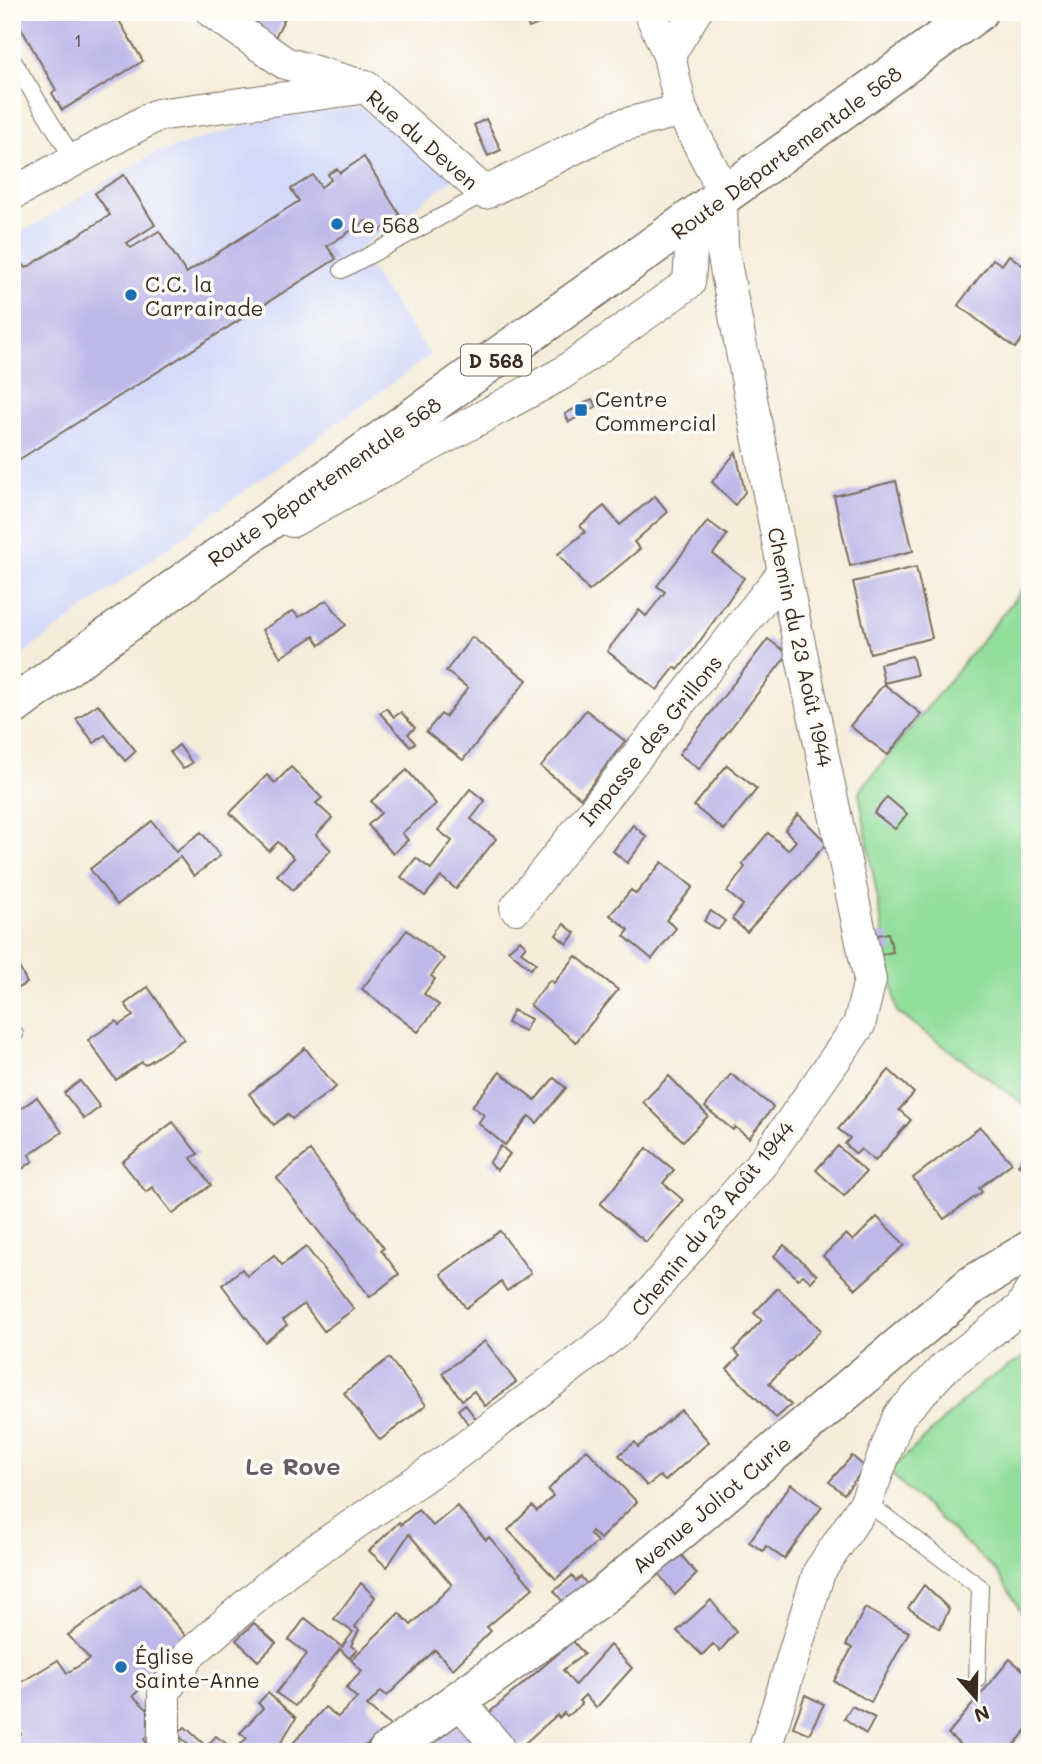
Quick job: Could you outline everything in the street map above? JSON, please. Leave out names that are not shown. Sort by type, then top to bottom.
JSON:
[{"type":"main road","name":"Route Départementale 568","points":[[12,706],[707,210],[978,12]]},
{"type":"main road","name":"Avenue Joliot Curie","points":[[387,1752],[604,1595],[972,1285],[1030,1250]]},
{"type":"street","name":"Rue du Deven","points":[[212,12],[285,63],[366,87],[485,193]]},
{"type":"street","name":"Chemin du 23 Août 1944","points":[[164,1752],[164,1692],[190,1654],[287,1570],[455,1455],[618,1331],[763,1162],[859,1025],[870,980],[784,572],[723,247],[707,210],[716,176],[681,110],[669,55],[650,12]]},
{"type":"street","points":[[669,55],[695,12]]},
{"type":"street","points":[[12,194],[158,115],[366,87]]},
{"type":"street","points":[[485,193],[616,127],[681,110]]},
{"type":"street","name":"Impasse des Grillons","points":[[516,908],[784,572]]},
{"type":"street","points":[[764,1752],[818,1572],[866,1502],[899,1416],[945,1367],[1021,1308],[1030,1292]]},
{"type":"street","points":[[459,1701],[497,1746]]},
{"type":"lane","points":[[12,59],[74,160]]},
{"type":"lane","points":[[342,270],[485,193]]},
{"type":"lane","points":[[866,1502],[980,1587],[976,1680]]},
{"type":"shaded area","points":[[361,107],[457,176],[357,250],[430,355],[12,662],[12,238],[153,154],[272,117]]},
{"type":"green space","points":[[1030,580],[1030,1100],[1025,1105],[897,1012],[859,792]]},
{"type":"green space","points":[[1030,1353],[1030,1626],[998,1573],[889,1472],[981,1384]]},
{"type":"building","points":[[12,12],[114,12],[143,61],[62,110],[52,93],[56,90]]},
{"type":"building","points":[[262,12],[288,12],[275,37],[255,25]]},
{"type":"building","points":[[523,12],[568,12],[529,28]]},
{"type":"building","points":[[486,119],[501,150],[488,156],[474,125]]},
{"type":"building","name":"C.C. la Carrairade","points":[[364,157],[401,217],[375,234],[366,221],[327,246],[336,259],[12,464],[12,267],[21,261],[26,268],[110,215],[95,193],[124,175],[155,225],[127,243],[131,248],[159,231],[186,273],[299,201],[291,189],[313,175],[321,187],[331,180],[328,174],[337,169],[340,173]]},
{"type":"building","points":[[1009,255],[1030,271],[1024,282],[1030,287],[1030,329],[1015,348],[958,305],[993,259],[1002,265]]},
{"type":"building","points":[[592,399],[597,406],[569,422],[565,414]]},
{"type":"building","points":[[736,452],[745,492],[735,505],[712,482]]},
{"type":"building","points":[[896,481],[913,551],[850,566],[834,496]]},
{"type":"building","points":[[655,496],[668,512],[634,542],[640,549],[589,591],[558,554],[585,532],[580,526],[604,506],[620,525]]},
{"type":"building","points":[[708,521],[727,535],[713,554],[744,578],[693,651],[678,670],[675,667],[657,690],[607,651],[639,610],[646,616],[665,592],[657,586]]},
{"type":"building","points":[[916,567],[932,638],[870,653],[853,582]]},
{"type":"building","points":[[327,600],[346,625],[320,645],[314,636],[281,657],[262,630],[293,611],[299,617]]},
{"type":"building","points":[[472,637],[527,680],[463,760],[426,732],[441,714],[445,717],[468,688],[446,671]]},
{"type":"building","points":[[768,639],[788,654],[699,769],[679,754]]},
{"type":"building","points":[[912,656],[917,675],[884,683],[880,664]]},
{"type":"building","points":[[884,684],[921,714],[888,755],[850,726]]},
{"type":"building","points":[[98,704],[136,751],[125,761],[105,735],[94,743],[76,719]]},
{"type":"building","points":[[386,708],[394,717],[401,712],[415,728],[408,734],[415,743],[410,746],[380,713]]},
{"type":"building","points":[[586,710],[625,741],[581,798],[541,767]]},
{"type":"building","points":[[179,745],[192,763],[183,769],[170,752]]},
{"type":"building","points":[[727,765],[757,789],[724,830],[694,806]]},
{"type":"building","points":[[291,767],[322,798],[316,803],[332,818],[316,835],[331,850],[293,890],[277,875],[294,858],[278,842],[269,851],[230,813],[267,775],[275,783]]},
{"type":"building","points":[[407,770],[436,804],[402,833],[408,840],[393,854],[368,825],[381,813],[371,801]]},
{"type":"building","points":[[470,789],[485,801],[471,819],[496,839],[456,889],[441,877],[425,896],[401,877],[416,858],[431,869],[452,841],[438,830]]},
{"type":"building","points":[[887,797],[907,814],[895,829],[874,813]]},
{"type":"building","points":[[798,814],[827,843],[747,932],[732,919],[743,905],[727,892],[745,867],[742,864],[768,833],[788,850],[796,841],[785,830]]},
{"type":"building","points":[[152,821],[176,852],[201,832],[220,856],[194,876],[180,857],[117,905],[90,869]]},
{"type":"building","points":[[633,825],[647,837],[627,863],[613,851]]},
{"type":"building","points":[[662,862],[693,887],[666,920],[676,928],[652,959],[624,936],[629,930],[610,915],[631,890],[636,894]]},
{"type":"building","points":[[711,911],[725,921],[718,930],[704,921]]},
{"type":"building","points":[[564,924],[575,933],[567,944],[556,935]]},
{"type":"building","points":[[407,930],[444,959],[431,976],[435,979],[424,994],[439,1005],[418,1032],[362,989]]},
{"type":"building","points":[[888,933],[893,952],[878,955],[874,936]]},
{"type":"building","points":[[520,940],[526,946],[521,952],[536,963],[531,969],[508,950]]},
{"type":"building","points":[[12,953],[27,983],[12,991]]},
{"type":"building","points":[[576,956],[618,990],[576,1042],[530,1005],[550,980],[554,983]]},
{"type":"building","points":[[148,987],[184,1039],[145,1065],[142,1062],[116,1080],[88,1040],[116,1021],[119,1025],[133,1016],[125,1004]]},
{"type":"building","points":[[513,1010],[531,1019],[525,1031],[507,1023]]},
{"type":"building","points":[[305,1048],[336,1087],[292,1119],[288,1114],[274,1125],[249,1094]]},
{"type":"building","points":[[889,1070],[914,1093],[899,1110],[911,1120],[875,1161],[861,1149],[856,1154],[845,1144],[850,1138],[838,1129]]},
{"type":"building","points":[[500,1072],[535,1100],[554,1078],[566,1088],[537,1123],[529,1116],[505,1145],[478,1123],[484,1115],[472,1106]]},
{"type":"building","points":[[731,1074],[773,1107],[749,1138],[735,1127],[733,1130],[705,1107]]},
{"type":"building","points":[[669,1076],[708,1116],[683,1141],[643,1102]]},
{"type":"building","points":[[80,1081],[100,1107],[84,1119],[64,1093]]},
{"type":"building","points":[[37,1097],[62,1132],[29,1155],[33,1161],[12,1177],[12,1115]]},
{"type":"building","points":[[173,1122],[198,1154],[191,1158],[211,1185],[173,1214],[152,1187],[146,1192],[122,1162]]},
{"type":"building","points":[[980,1127],[1012,1163],[979,1188],[982,1192],[944,1219],[913,1178]]},
{"type":"building","points":[[501,1146],[510,1154],[497,1170],[489,1163]]},
{"type":"building","points":[[838,1146],[866,1172],[844,1196],[816,1170]]},
{"type":"building","points":[[647,1148],[674,1170],[663,1183],[683,1200],[646,1242],[600,1204]]},
{"type":"building","points":[[310,1151],[384,1248],[381,1250],[399,1274],[370,1297],[277,1178]]},
{"type":"building","points":[[1030,1155],[1030,1179],[1018,1164]]},
{"type":"building","points":[[877,1217],[905,1245],[856,1289],[823,1256],[846,1234],[853,1241]]},
{"type":"building","points":[[500,1231],[531,1273],[507,1291],[501,1282],[466,1308],[441,1274]]},
{"type":"building","points":[[784,1245],[817,1275],[811,1282],[803,1275],[798,1279],[774,1256]]},
{"type":"building","points":[[306,1247],[354,1309],[324,1331],[304,1304],[283,1320],[287,1325],[265,1342],[222,1285],[242,1269],[247,1276],[274,1255],[282,1265]]},
{"type":"building","points":[[778,1288],[821,1330],[769,1383],[791,1405],[776,1418],[727,1369],[740,1356],[734,1350],[762,1320],[754,1313]]},
{"type":"building","points":[[485,1341],[516,1382],[485,1406],[474,1391],[462,1400],[442,1373]]},
{"type":"building","points":[[389,1358],[426,1405],[380,1440],[344,1393]]},
{"type":"building","points":[[465,1404],[476,1419],[469,1425],[458,1410]]},
{"type":"building","points":[[681,1410],[709,1442],[665,1481],[660,1476],[647,1486],[619,1455],[635,1442],[638,1447]]},
{"type":"building","points":[[586,1449],[637,1502],[600,1539],[592,1531],[590,1534],[597,1542],[556,1579],[508,1530],[532,1506],[537,1511],[553,1496],[548,1490]]},
{"type":"building","points":[[852,1456],[865,1467],[844,1494],[829,1482]]},
{"type":"building","points":[[791,1484],[822,1507],[784,1559],[766,1546],[763,1551],[749,1542]]},
{"type":"building","points":[[457,1506],[486,1540],[489,1537],[533,1588],[487,1627],[491,1631],[453,1669],[435,1650],[387,1696],[381,1691],[367,1706],[392,1727],[356,1752],[289,1752],[287,1750],[325,1707],[338,1717],[357,1698],[346,1688],[362,1671],[351,1660],[399,1613],[411,1625],[452,1585],[409,1534],[387,1567],[369,1551],[399,1522],[401,1525],[418,1510],[433,1526]]},
{"type":"building","points":[[680,1554],[697,1574],[675,1595],[658,1573]]},
{"type":"building","points":[[572,1576],[576,1581],[581,1577],[587,1584],[563,1602],[554,1591]]},
{"type":"building","points":[[361,1583],[375,1597],[355,1627],[359,1630],[351,1646],[357,1650],[349,1658],[340,1649],[295,1706],[276,1693],[307,1654],[289,1640],[305,1618],[342,1647],[353,1632],[334,1619]]},
{"type":"building","name":"Église Sainte-Anne","points":[[141,1584],[190,1641],[133,1696],[148,1710],[153,1723],[150,1734],[144,1739],[153,1752],[12,1752],[12,1739],[21,1734],[12,1721],[12,1688],[58,1660],[67,1673],[90,1659],[68,1635]]},
{"type":"building","points":[[924,1585],[949,1609],[940,1629],[908,1608]]},
{"type":"building","points":[[711,1600],[736,1632],[720,1651],[713,1644],[702,1655],[677,1631]]},
{"type":"building","points":[[865,1608],[909,1632],[871,1702],[834,1681],[852,1648],[846,1645]]},
{"type":"building","points":[[254,1623],[276,1643],[258,1661],[236,1640]]},
{"type":"building","points":[[573,1641],[584,1654],[563,1670],[575,1685],[610,1645],[632,1668],[596,1708],[585,1695],[579,1701],[582,1704],[567,1716],[564,1713],[559,1718],[557,1715],[517,1750],[484,1717]]},
{"type":"building","points":[[1010,1659],[1030,1676],[1030,1726],[1008,1752],[969,1752],[948,1734]]},
{"type":"building","points":[[268,1693],[296,1718],[275,1752],[210,1752],[207,1746],[216,1736],[235,1750],[247,1738],[240,1733],[263,1708],[258,1703]]},
{"type":"building","points":[[805,1695],[824,1704],[809,1734],[793,1727]]},
{"type":"building","points":[[852,1706],[875,1718],[866,1734],[844,1718]]},
{"type":"building","points":[[461,1722],[483,1748],[477,1752],[421,1752]]},
{"type":"building","points":[[185,1727],[206,1746],[201,1752],[196,1752],[181,1738],[179,1733]]},
{"type":"place","name":"Le 568","points":[[337,224]]},
{"type":"place","name":"C.C. la Carrairade","points":[[131,295]]},
{"type":"place","name":"Centre Commercial","points":[[581,410]]},
{"type":"place","name":"Église Sainte-Anne","points":[[121,1667]]},
{"type":"district","name":"Le Rove","points":[[293,1465]]}]
